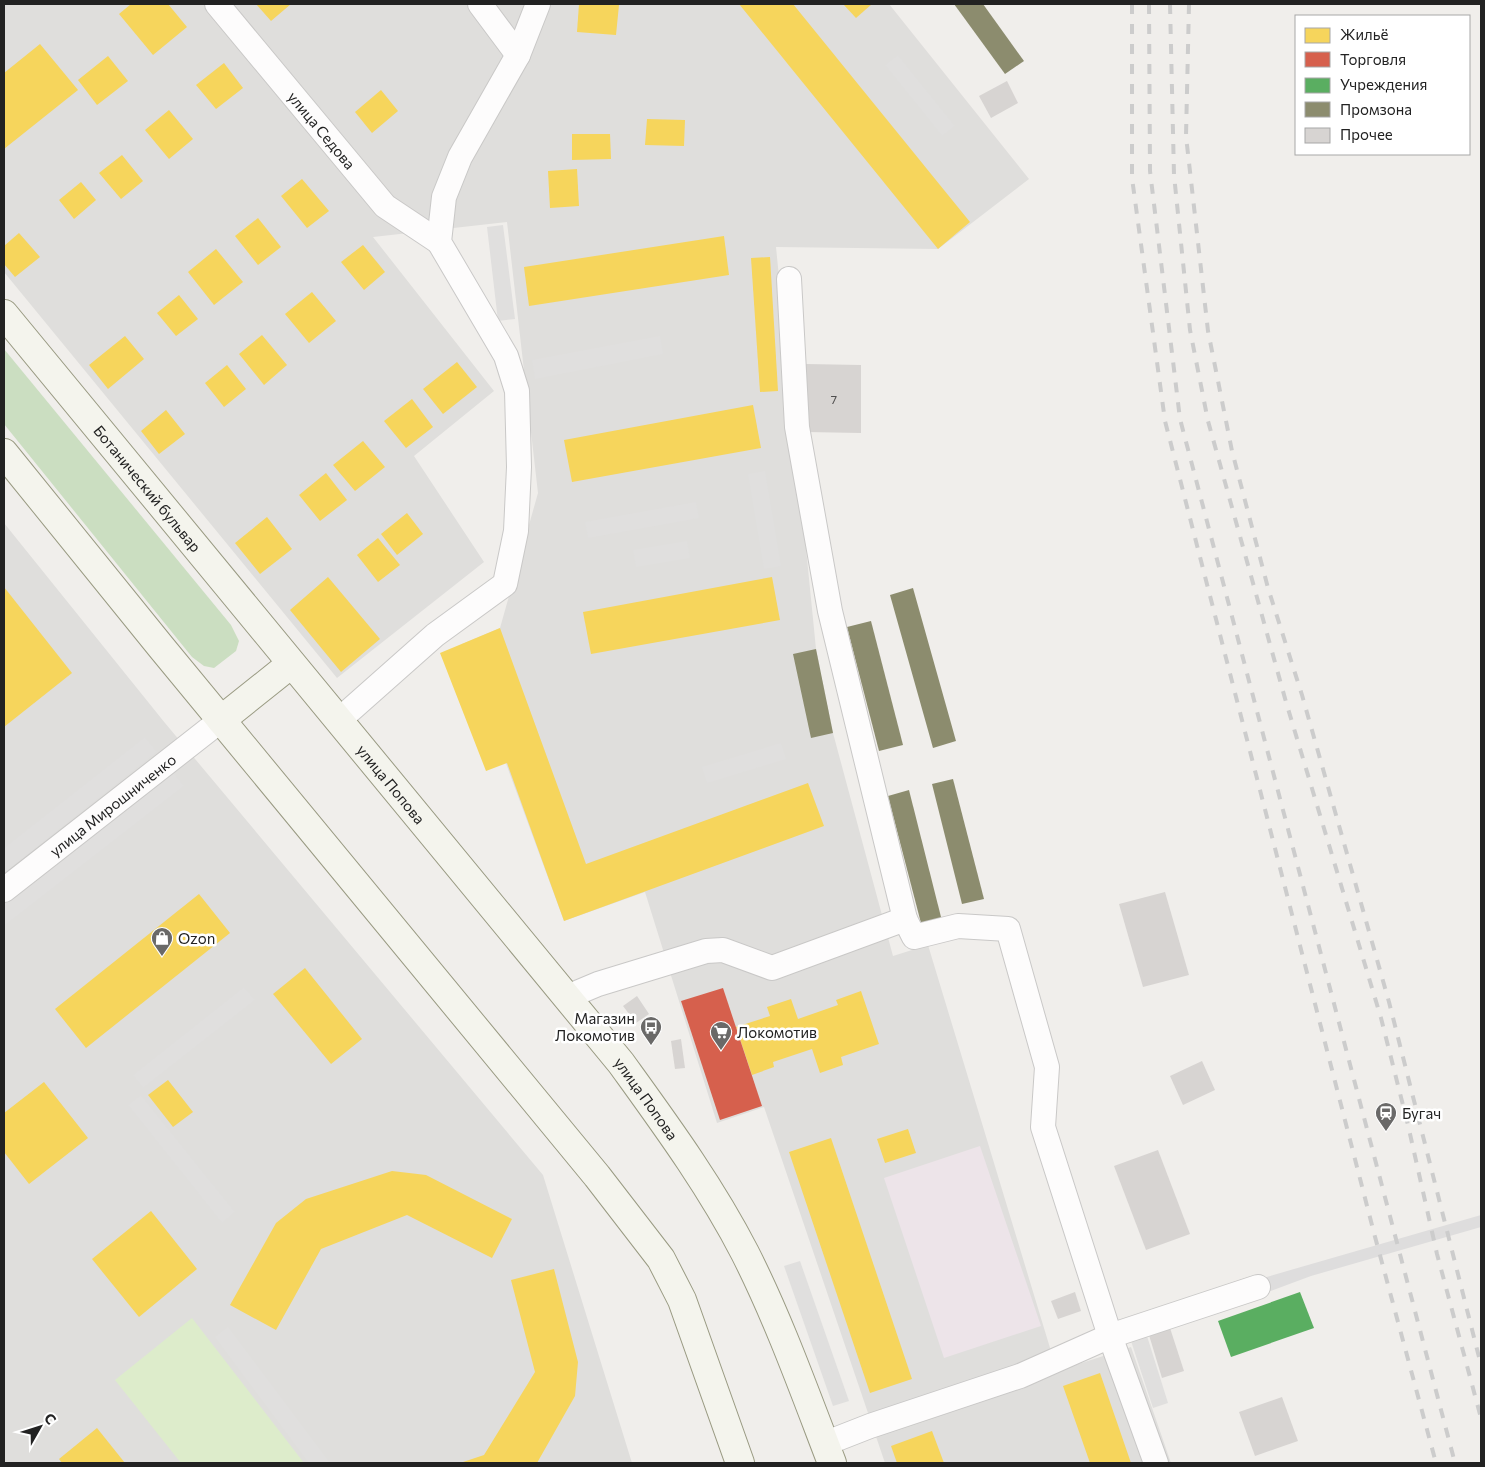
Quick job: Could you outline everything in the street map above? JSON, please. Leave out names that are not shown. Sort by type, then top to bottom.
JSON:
[{"type":"street","name":"улица Седова","points":[[217,4],[385,206],[440,242]]},
{"type":"street","points":[[480,4],[518,55]]},
{"type":"street","points":[[338,721],[435,635],[505,584],[516,531],[519,467],[518,391],[506,356],[440,242],[444,197],[460,157],[518,55],[538,4]]},
{"type":"street","points":[[789,279],[797,427],[830,611],[905,919],[914,937],[958,926],[1008,929],[1048,1068],[1043,1128],[1110,1336],[1156,1463]]},
{"type":"street","name":"Ботанический бульвар","points":[[4,314],[291,664]]},
{"type":"street","points":[[4,452],[221,720],[597,1176],[661,1259],[682,1300],[740,1463]]},
{"type":"street","points":[[221,720],[291,664]]},
{"type":"street","name":"улица Попова","points":[[291,664],[621,1063],[672,1134],[745,1253],[765,1296],[828,1453]]},
{"type":"street","name":"улица Мирошниченко","points":[[4,890],[221,720]]},
{"type":"street","points":[[567,997],[598,984],[706,951],[723,950],[772,968],[905,919]]},
{"type":"street","points":[[828,1453],[870,1426],[1020,1376],[1110,1336],[1258,1287]]},
{"type":"shaded area","points":[[4,4],[889,4],[1029,179],[938,249],[776,247],[816,649],[833,733],[893,956],[928,945],[1057,1371],[1131,1347],[1171,1463],[885,1463],[764,1107],[717,1123],[645,892],[564,921],[462,644],[500,628],[538,493],[507,222],[373,237],[494,391],[414,456],[484,562],[337,678],[4,272]]},
{"type":"shaded area","points":[[898,55],[955,126],[942,136],[885,65]]},
{"type":"shaded area","points":[[503,225],[515,319],[498,321],[487,227]]},
{"type":"shaded area","points":[[660,336],[663,354],[535,379],[532,360]]},
{"type":"shaded area","points":[[765,471],[781,566],[764,569],[748,474]]},
{"type":"shaded area","points":[[696,502],[699,518],[588,538],[585,522]]},
{"type":"shaded area","points":[[4,523],[165,723],[543,1175],[632,1463],[4,1463]]},
{"type":"shaded area","points":[[687,541],[690,558],[636,567],[633,550]]},
{"type":"shaded area","points":[[145,737],[157,752],[4,873],[4,848]]},
{"type":"shaded area","points":[[781,743],[786,759],[707,783],[702,767]]},
{"type":"shaded area","points":[[172,771],[184,786],[4,926],[4,902]]},
{"type":"shaded area","points":[[244,987],[255,1000],[143,1088],[133,1075]]},
{"type":"shaded area","points":[[141,1095],[235,1212],[222,1223],[128,1105]]},
{"type":"shaded area","points":[[980,1146],[1041,1326],[944,1358],[884,1178]]},
{"type":"shaded area","points":[[800,1261],[849,1401],[833,1406],[784,1266]]},
{"type":"shaded area","points":[[228,1327],[330,1463],[309,1463],[215,1337]]},
{"type":"shaded area","points":[[1147,1336],[1168,1403],[1153,1408],[1131,1341]]},
{"type":"green space","points":[[4,349],[231,625],[239,641],[236,651],[214,668],[204,666],[192,657],[4,424]]},
{"type":"green space","points":[[192,1318],[304,1463],[181,1463],[115,1380]]},
{"type":"pier","points":[[1481,1215],[1481,1227],[1311,1276],[1260,1295],[1256,1280]]},
{"type":"building: Жильё","points":[[131,4],[168,4],[187,27],[153,55],[119,14]]},
{"type":"building: Жильё","points":[[256,4],[291,4],[271,21]]},
{"type":"building: Жильё","points":[[579,4],[619,5],[616,35],[577,32]]},
{"type":"building: Жильё","points":[[739,4],[793,4],[970,222],[938,249]]},
{"type":"building: Жильё","points":[[843,4],[872,4],[856,18]]},
{"type":"building: Жильё","points":[[40,44],[78,90],[4,149],[4,73]]},
{"type":"building: Жильё","points":[[108,56],[128,81],[97,105],[78,80]]},
{"type":"building: Жильё","points":[[224,63],[243,88],[216,109],[196,85]]},
{"type":"building: Жильё","points":[[381,90],[398,111],[372,133],[355,112]]},
{"type":"building: Жильё","points":[[169,110],[193,139],[169,159],[145,130]]},
{"type":"building: Жильё","points":[[647,119],[685,120],[684,146],[645,145]]},
{"type":"building: Жильё","points":[[572,134],[610,134],[611,159],[572,160]]},
{"type":"building: Жильё","points":[[122,155],[143,181],[121,199],[99,173]]},
{"type":"building: Жильё","points":[[577,169],[579,206],[550,208],[548,171]]},
{"type":"building: Жильё","points":[[302,179],[329,211],[307,228],[281,196]]},
{"type":"building: Жильё","points":[[81,182],[96,200],[74,219],[59,200]]},
{"type":"building: Жильё","points":[[258,218],[281,247],[258,265],[235,236]]},
{"type":"building: Жильё","points":[[19,233],[40,257],[15,277],[4,264],[4,246]]},
{"type":"building: Жильё","points":[[724,236],[729,275],[529,306],[524,267]]},
{"type":"building: Жильё","points":[[363,245],[385,272],[364,290],[341,262]]},
{"type":"building: Жильё","points":[[216,249],[243,282],[214,305],[188,272]]},
{"type":"building: Жильё","points":[[770,257],[778,391],[760,392],[751,258]]},
{"type":"building: Жильё","points":[[312,292],[336,321],[309,343],[285,314]]},
{"type":"building: Жильё","points":[[179,295],[198,319],[176,336],[157,313]]},
{"type":"building: Жильё","points":[[262,335],[287,365],[264,385],[239,354]]},
{"type":"building: Жильё","points":[[125,336],[144,359],[108,389],[89,365]]},
{"type":"building: Жильё","points":[[457,362],[477,387],[443,414],[423,389]]},
{"type":"building: Жильё","points":[[227,365],[246,389],[224,407],[205,383]]},
{"type":"building: Жильё","points":[[412,399],[433,427],[406,448],[384,421]]},
{"type":"building: Жильё","points":[[753,405],[761,448],[572,482],[564,440]]},
{"type":"building: Жильё","points":[[166,410],[185,434],[159,454],[141,431]]},
{"type":"building: Жильё","points":[[363,441],[385,467],[355,491],[333,465]]},
{"type":"building: Жильё","points":[[326,473],[347,500],[320,521],[299,495]]},
{"type":"building: Жильё","points":[[407,513],[423,534],[397,555],[381,534]]},
{"type":"building: Жильё","points":[[267,517],[292,549],[260,574],[235,543]]},
{"type":"building: Жильё","points":[[378,538],[400,565],[378,582],[357,555]]},
{"type":"building: Жильё","points":[[328,577],[380,639],[341,672],[290,610]]},
{"type":"building: Жильё","points":[[772,577],[780,620],[591,654],[583,612]]},
{"type":"building: Жильё","points":[[4,587],[72,673],[4,727]]},
{"type":"building: Жильё","points":[[500,628],[586,864],[808,783],[824,826],[564,921],[507,763],[486,771],[440,653]]},
{"type":"building: Жильё","points":[[199,894],[230,933],[86,1048],[55,1009]]},
{"type":"building: Жильё","points":[[305,968],[362,1039],[331,1064],[273,994]]},
{"type":"building: Жильё","points":[[861,991],[879,1044],[841,1057],[843,1065],[820,1073],[812,1049],[773,1062],[774,1067],[752,1075],[736,1027],[770,1016],[767,1007],[791,999],[798,1019],[838,1005],[836,1000]]},
{"type":"building: Жильё","points":[[168,1080],[193,1112],[173,1127],[148,1095]]},
{"type":"building: Жильё","points":[[44,1082],[88,1138],[29,1184],[4,1152],[4,1113]]},
{"type":"building: Жильё","points":[[908,1129],[916,1153],[885,1163],[877,1139]]},
{"type":"building: Жильё","points":[[831,1138],[912,1379],[870,1393],[789,1152]]},
{"type":"building: Жильё","points":[[392,1171],[426,1175],[512,1219],[492,1258],[407,1215],[321,1249],[276,1330],[230,1305],[276,1223],[306,1199]]},
{"type":"building: Жильё","points":[[151,1211],[197,1269],[139,1317],[92,1259]]},
{"type":"building: Жильё","points":[[554,1269],[578,1362],[575,1396],[537,1463],[460,1463],[484,1455],[535,1372],[511,1280]]},
{"type":"building: Жильё","points":[[1100,1373],[1131,1463],[1090,1463],[1063,1386]]},
{"type":"building: Жильё","points":[[97,1428],[125,1463],[62,1463],[59,1459]]},
{"type":"building: Жильё","points":[[932,1431],[944,1463],[897,1463],[891,1446]]},
{"type":"building: Торговля","name":"Локомотив","points":[[723,988],[762,1106],[720,1120],[681,1001]]},
{"type":"building: Учреждения","points":[[1300,1292],[1314,1328],[1231,1357],[1218,1321]]},
{"type":"building: Промзона","points":[[954,4],[983,4],[1024,61],[1005,74]]},
{"type":"building: Промзона","points":[[913,588],[956,741],[933,748],[890,595]]},
{"type":"building: Промзона","points":[[871,621],[903,745],[879,751],[847,627]]},
{"type":"building: Промзона","points":[[816,649],[833,733],[811,738],[793,654]]},
{"type":"building: Промзона","points":[[953,779],[984,899],[962,904],[932,784]]},
{"type":"building: Промзона","points":[[909,790],[942,921],[922,927],[888,796]]},
{"type":"building: Прочее","points":[[1007,81],[1018,103],[991,118],[979,96]]},
{"type":"building: Прочее","points":[[806,364],[861,365],[861,433],[806,432]]},
{"type":"building: Прочее","points":[[1165,892],[1189,975],[1143,987],[1119,904]]},
{"type":"building: Прочее","points":[[637,996],[649,1014],[636,1023],[623,1006]]},
{"type":"building: Прочее","points":[[681,1039],[685,1068],[675,1069],[671,1041]]},
{"type":"building: Прочее","points":[[1202,1061],[1215,1090],[1183,1105],[1170,1076]]},
{"type":"building: Прочее","points":[[1158,1150],[1190,1234],[1146,1250],[1114,1166]]},
{"type":"building: Прочее","points":[[1075,1292],[1081,1311],[1058,1319],[1051,1301]]},
{"type":"building: Прочее","points":[[1170,1328],[1184,1371],[1162,1378],[1149,1335]]},
{"type":"building: Прочее","points":[[1282,1397],[1298,1441],[1255,1456],[1239,1412]]},
{"type":"railway","points":[[1132,4],[1132,178],[1165,421],[1374,1233],[1436,1463]]},
{"type":"railway","points":[[1149,4],[1150,171],[1180,419],[1455,1463]]},
{"type":"railway","points":[[1170,4],[1174,175],[1190,330],[1208,421],[1286,702],[1381,1018],[1408,1125],[1437,1254],[1481,1418]]},
{"type":"railway","points":[[1189,4],[1186,136],[1208,331],[1232,451],[1268,588],[1302,695],[1389,1002],[1481,1365]]},
{"type":"place","name":"Ozon","points":[[162,957]]},
{"type":"place","name":"Магазин Локомотив","points":[[651,1046]]},
{"type":"place","name":"Локомотив","points":[[721,1051]]},
{"type":"place","name":"Бугач","points":[[1386,1132]]}]
